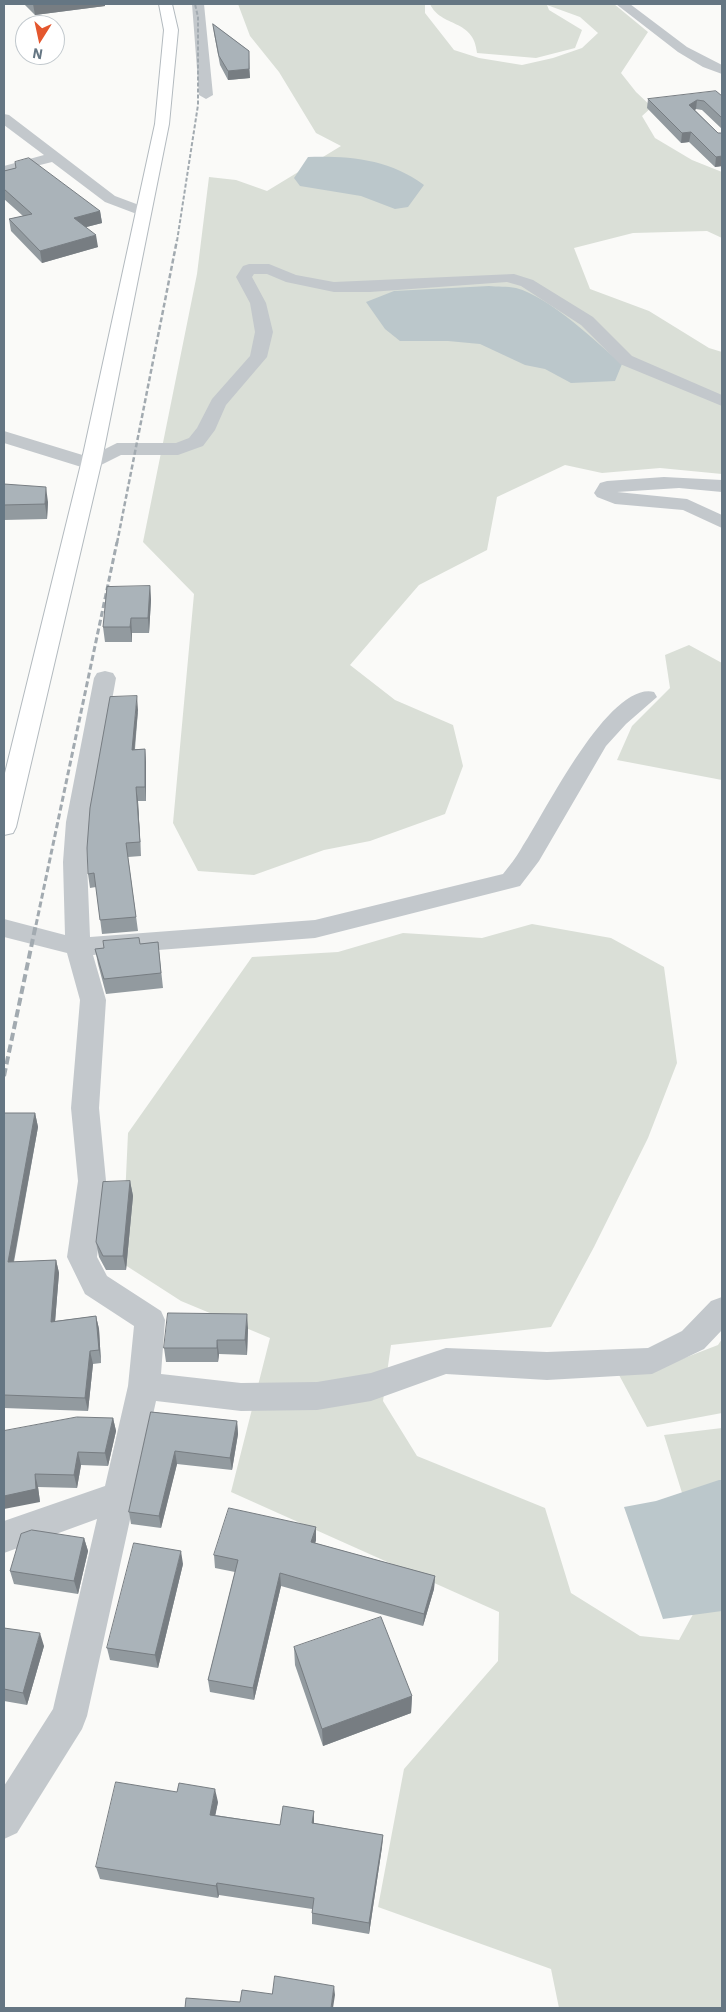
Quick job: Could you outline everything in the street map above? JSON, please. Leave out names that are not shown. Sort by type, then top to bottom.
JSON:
[{"type":"street","points":[[4,827],[91,464],[142,211],[162,124],[171,30],[166,4]]},
{"type":"street","points":[[198,4],[206,95]]},
{"type":"street","points":[[622,4],[654,25],[694,59],[722,70]]},
{"type":"street","points":[[4,118],[110,199],[142,211]]},
{"type":"street","points":[[4,170],[57,157]]},
{"type":"street","points":[[4,437],[26,446],[56,452],[91,464],[117,449],[178,449],[196,442],[206,430],[218,402],[258,357],[264,332],[258,303],[244,277],[249,269],[269,269],[292,279],[334,287],[370,287],[508,277],[527,283],[587,322],[626,360],[722,401]]},
{"type":"street","points":[[722,486],[680,481],[654,482],[607,487],[604,494],[615,498],[687,505],[722,522]]},
{"type":"street","points":[[4,1820],[68,1716],[144,1386],[150,1320],[96,1285],[82,1257],[92,1181],[85,1108],[93,1000],[78,947],[75,862],[78,822],[105,678]]},
{"type":"street","points":[[4,928],[78,947],[315,928],[511,880],[530,855],[597,742],[618,719],[646,698]]},
{"type":"street","points":[[144,1386],[241,1397],[317,1396],[372,1387],[446,1362],[547,1366],[652,1361],[692,1340],[722,1310]]},
{"type":"street","points":[[4,1537],[120,1496]]},
{"type":"shaded area","points":[[238,4],[425,4],[425,13],[454,50],[479,58],[522,65],[553,58],[582,48],[598,33],[580,17],[547,5],[549,10],[582,30],[575,48],[536,58],[477,53],[475,42],[470,34],[464,28],[435,12],[430,4],[614,4],[648,32],[621,73],[636,92],[652,107],[642,116],[655,138],[692,160],[722,172],[722,238],[707,231],[633,233],[574,248],[590,289],[649,311],[709,348],[722,352],[722,474],[660,468],[602,473],[565,465],[497,497],[487,550],[419,585],[350,665],[395,700],[453,725],[463,766],[445,814],[370,841],[324,850],[254,875],[198,871],[173,823],[194,594],[143,542],[197,274],[209,177],[236,180],[267,191],[341,146],[316,133],[279,72],[250,36]]},
{"type":"shaded area","points":[[308,157],[339,157],[383,164],[411,176],[424,185],[408,207],[395,209],[361,196],[300,186],[294,178]]},
{"type":"shaded area","points":[[489,286],[516,288],[543,300],[557,310],[586,332],[622,364],[615,381],[571,383],[545,369],[525,365],[480,344],[448,341],[400,341],[385,329],[366,302],[394,291]]},
{"type":"shaded area","points":[[689,645],[722,663],[722,780],[617,760],[632,726],[670,688],[665,655]]},
{"type":"shaded area","points":[[532,924],[611,938],[664,967],[677,1063],[648,1138],[594,1247],[551,1327],[391,1345],[383,1401],[417,1456],[545,1508],[571,1593],[640,1636],[679,1640],[710,1583],[664,1435],[722,1428],[722,2008],[559,2008],[551,1969],[378,1907],[404,1769],[498,1661],[499,1612],[231,1492],[270,1338],[181,1301],[122,1263],[128,1133],[252,957],[338,952],[403,933],[482,938]]},
{"type":"shaded area","points":[[722,1339],[722,1413],[647,1427],[619,1375],[674,1362],[718,1345]]},
{"type":"shaded area","points":[[722,1480],[722,1611],[663,1619],[624,1507],[656,1501]]},
{"type":"building","points":[[213,24],[249,51],[249,69],[228,71],[219,56]]},
{"type":"building","points":[[716,91],[722,96],[722,118],[704,101],[697,100],[689,105],[718,133],[722,133],[722,156],[716,157],[691,132],[682,133],[648,99]]},
{"type":"building","points":[[29,158],[100,211],[74,218],[96,235],[40,251],[9,219],[32,214],[4,189],[4,171],[16,168],[15,162]]},
{"type":"building","points":[[4,484],[46,487],[45,504],[4,505]]},
{"type":"building","points":[[150,586],[148,618],[131,618],[130,627],[103,627],[107,587]]},
{"type":"building","points":[[137,696],[132,750],[145,749],[145,787],[136,787],[140,842],[126,843],[136,917],[100,920],[94,873],[88,874],[87,848],[90,808],[110,697]]},
{"type":"building","points":[[139,938],[140,944],[158,942],[161,973],[104,979],[95,949],[104,948],[103,941]]},
{"type":"building","points":[[4,1113],[35,1113],[8,1262],[56,1260],[51,1322],[96,1316],[99,1350],[90,1351],[85,1398],[4,1395]]},
{"type":"building","points":[[130,1181],[123,1256],[103,1256],[96,1242],[103,1182]]},
{"type":"building","points":[[168,1313],[247,1314],[245,1340],[217,1340],[217,1348],[164,1348]]},
{"type":"building","points":[[151,1412],[237,1421],[230,1458],[175,1451],[159,1516],[129,1512]]},
{"type":"building","points":[[77,1417],[113,1418],[105,1453],[78,1452],[74,1475],[35,1474],[36,1489],[4,1496],[4,1431]]},
{"type":"building","points":[[229,1508],[316,1527],[311,1542],[435,1576],[424,1614],[280,1573],[253,1688],[208,1680],[238,1560],[214,1555]]},
{"type":"building","points":[[32,1530],[84,1538],[74,1581],[10,1571],[21,1534]]},
{"type":"building","points":[[134,1543],[181,1551],[155,1655],[107,1648]]},
{"type":"building","points":[[381,1617],[412,1696],[322,1729],[294,1647]]},
{"type":"building","points":[[4,1628],[40,1633],[23,1693],[4,1689]]},
{"type":"building","points":[[116,1782],[177,1792],[179,1783],[215,1789],[210,1815],[280,1825],[283,1806],[314,1811],[312,1823],[383,1835],[369,1923],[312,1913],[314,1898],[217,1883],[216,1886],[96,1867]]},
{"type":"building","points":[[275,1976],[334,1986],[331,2008],[185,2008],[186,1998],[240,2002],[242,1990],[272,1994]]},
{"type":"railway","points":[[177,241],[198,105],[198,17],[195,4]]},
{"type":"railway","points":[[117,543],[177,240]]},
{"type":"railway","points":[[36,925],[117,542]]},
{"type":"railway","points":[[4,1076],[36,924]]}]
